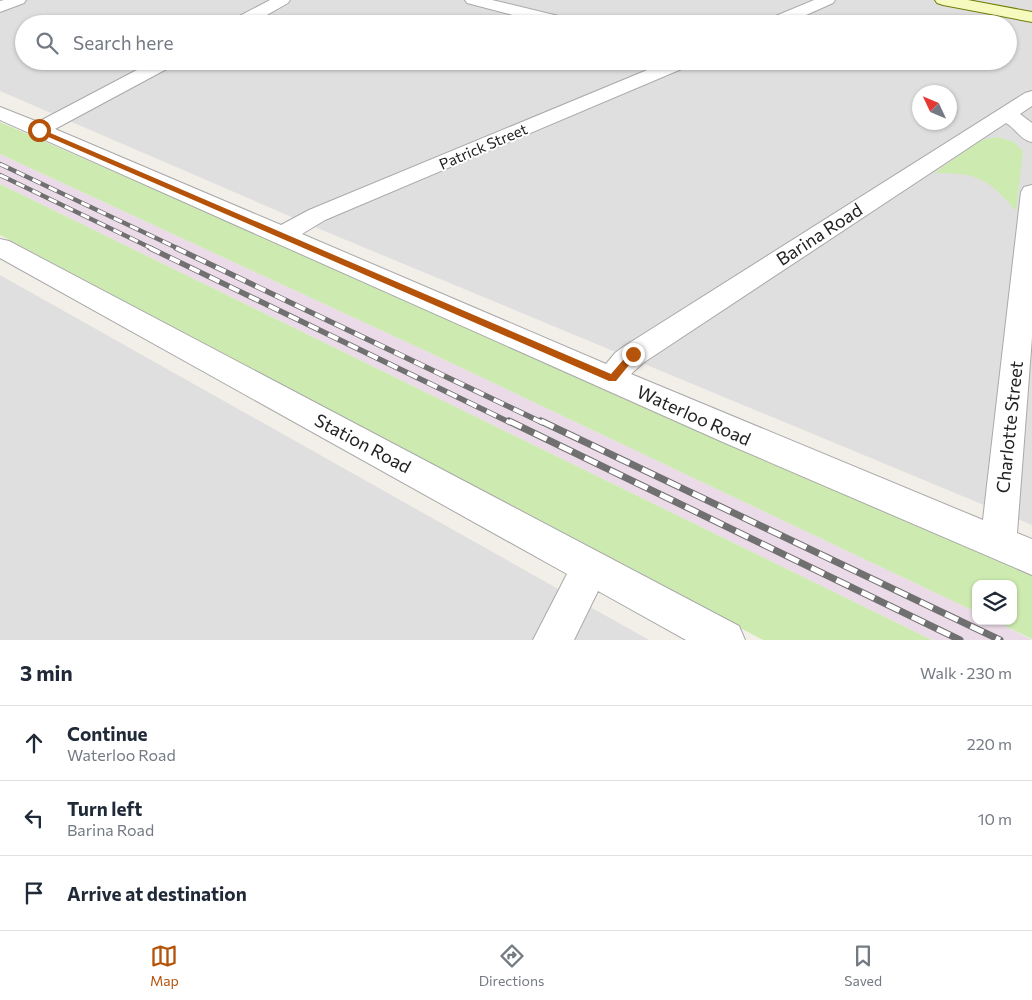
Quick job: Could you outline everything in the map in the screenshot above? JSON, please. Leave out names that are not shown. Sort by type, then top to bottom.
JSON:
[{"type":"main road","points":[[943,0],[1032,17]]},
{"type":"street","points":[[0,7],[18,0]]},
{"type":"street","points":[[254,15],[282,0]]},
{"type":"street","points":[[473,0],[533,15]]},
{"type":"street","points":[[792,15],[826,0]]},
{"type":"street","points":[[39,130],[151,70]]},
{"type":"street","name":"Patrick Street","points":[[282,236],[302,222],[317,215],[663,70]]},
{"type":"street","name":"Barina Road","points":[[612,378],[633,354],[1032,97]]},
{"type":"street","name":"Waterloo Road","points":[[0,113],[612,378],[736,434],[919,512],[1032,557]]},
{"type":"street","points":[[1006,114],[1022,124],[1032,136]]},
{"type":"street","name":"Charlotte Street","points":[[998,542],[1032,192]]},
{"type":"street","name":"Station Road","points":[[0,248],[725,640]]},
{"type":"street","points":[[553,640],[591,566]]},
{"type":"shaded area","points":[[0,0],[1032,0],[1032,525],[322,230],[0,91]]},
{"type":"shaded area","points":[[0,154],[426,351],[972,610],[972,625],[1003,625],[1032,640],[932,640],[0,184]]},
{"type":"shaded area","points":[[0,275],[649,640],[0,640]]},
{"type":"green space","points":[[0,122],[1032,574],[1032,639],[1003,625],[1017,625],[1017,580],[972,580],[972,610],[426,351],[0,154]]},
{"type":"green space","points":[[998,137],[1014,142],[1023,151],[1016,211],[998,191],[981,180],[960,174],[934,173],[981,140]]},
{"type":"green space","points":[[0,184],[932,640],[763,640],[0,235]]},
{"type":"railway","points":[[0,164],[179,249]]},
{"type":"railway","points":[[0,175],[153,249]]},
{"type":"railway","points":[[150,248],[511,423]]},
{"type":"railway","points":[[176,248],[543,423]]},
{"type":"railway","points":[[509,421],[960,640]]},
{"type":"railway","points":[[541,421],[1000,640]]},
{"type":"route","points":[[39,130],[612,378],[633,354]]}]
